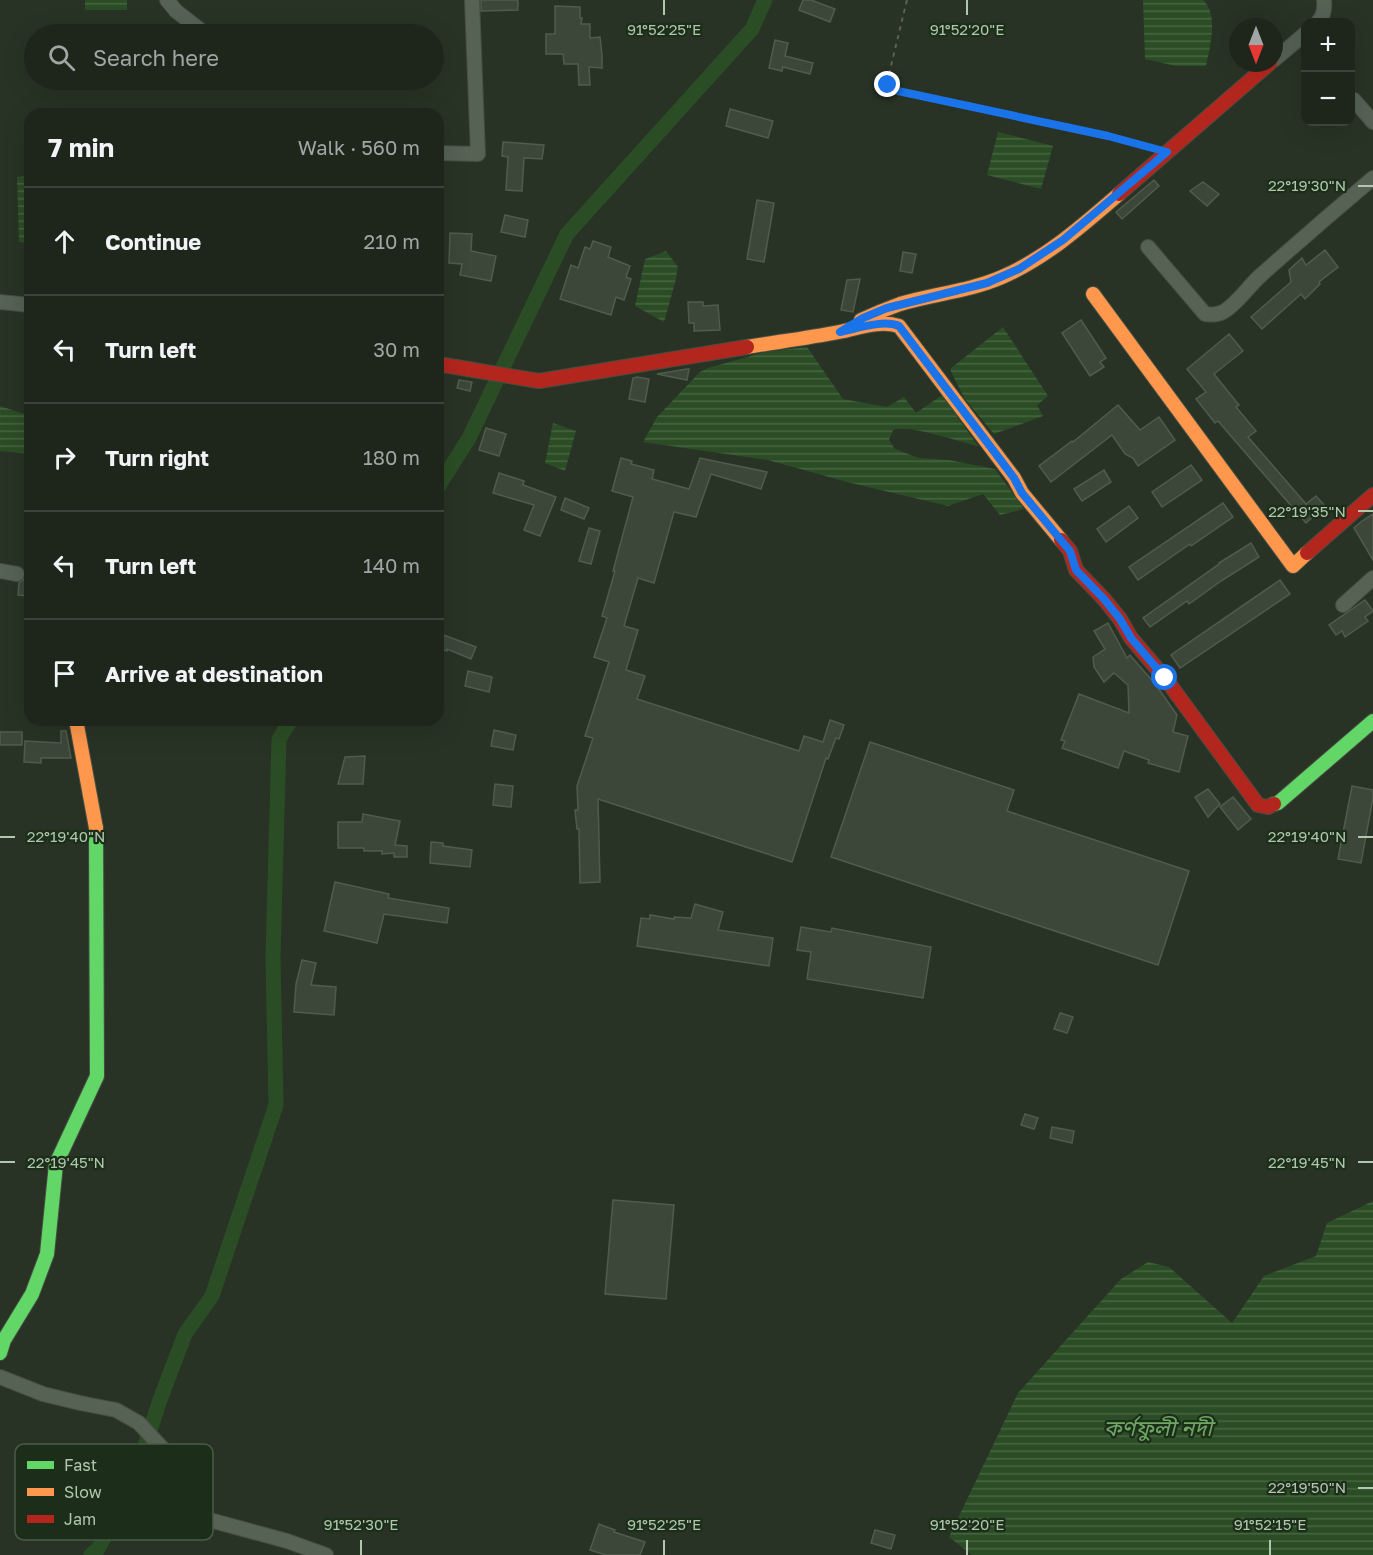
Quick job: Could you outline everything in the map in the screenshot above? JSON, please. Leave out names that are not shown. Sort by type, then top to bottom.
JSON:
[{"type":"street","points":[[167,0],[176,11],[193,24]]},
{"type":"street","points":[[444,153],[478,154],[472,0]]},
{"type":"street","points":[[1323,18],[1324,0]]},
{"type":"street","points":[[1283,52],[1301,36]]},
{"type":"street","points":[[840,332],[863,318],[887,308],[987,283],[1019,269],[1063,240],[1260,72]]},
{"type":"street","points":[[1355,101],[1373,122]]},
{"type":"street","points":[[1148,247],[1205,314],[1222,313],[1314,228],[1373,178]]},
{"type":"street","points":[[1093,294],[1293,567],[1373,495]]},
{"type":"street","points":[[0,302],[24,305]]},
{"type":"street","points":[[444,365],[539,381],[840,332],[882,323],[899,326],[1014,478],[1022,493],[1070,551],[1076,570],[1120,619],[1131,638],[1165,678],[1258,805],[1268,807],[1278,803],[1373,721]]},
{"type":"street","points":[[0,571],[17,574]]},
{"type":"street","points":[[1343,605],[1373,578]]},
{"type":"street","points":[[0,1353],[4,1340],[32,1294],[47,1254],[56,1164],[97,1076],[97,832],[77,726]]},
{"type":"street","points":[[0,1377],[43,1394],[116,1410],[139,1423],[158,1444]]},
{"type":"street","points":[[213,1521],[287,1541],[326,1555]]},
{"type":"path","points":[[907,0],[888,78],[888,85],[892,89],[1108,136],[1167,152]]},
{"type":"water","points":[[85,0],[127,0],[127,10],[85,10]]},
{"type":"water","points":[[1143,0],[1203,0],[1208,6],[1212,22],[1206,66],[1176,66],[1145,59]]},
{"type":"water","points":[[998,132],[1053,146],[1041,189],[987,175]]},
{"type":"water","points":[[24,176],[24,242],[19,242],[17,177]]},
{"type":"water","points":[[666,251],[678,267],[664,322],[635,306],[645,259]]},
{"type":"water","points":[[1003,327],[1048,396],[1037,405],[1043,416],[994,434],[964,398],[950,369]]},
{"type":"water","points":[[807,347],[843,399],[887,407],[904,397],[916,413],[942,395],[978,446],[922,431],[900,429],[893,430],[889,440],[895,449],[919,458],[949,460],[995,469],[1024,509],[1000,515],[983,494],[948,506],[768,460],[643,442],[657,417],[700,372],[765,352]]},
{"type":"water","points":[[0,406],[24,414],[24,453],[0,451]]},
{"type":"water","points":[[553,423],[576,431],[565,471],[545,463]]},
{"type":"water","name":"কর্ণফুলী নদী","points":[[1373,1201],[1373,1555],[972,1555],[949,1537],[1018,1393],[1121,1279],[1148,1262],[1169,1267],[1232,1323],[1264,1276],[1316,1256],[1327,1223]]},
{"type":"building","points":[[481,0],[518,0],[518,10],[481,11]]},
{"type":"building","points":[[803,0],[811,0],[835,9],[830,22],[799,10]]},
{"type":"building","points":[[555,6],[580,7],[581,24],[590,24],[590,38],[600,37],[602,68],[589,67],[590,85],[579,85],[578,64],[564,64],[563,54],[546,54],[546,34],[555,34]]},
{"type":"building","points":[[775,40],[788,43],[785,56],[813,63],[810,74],[783,67],[782,71],[769,68]]},
{"type":"building","points":[[730,109],[773,121],[768,138],[726,126]]},
{"type":"building","points":[[503,142],[544,145],[542,159],[524,158],[522,191],[506,190],[508,157],[502,156]]},
{"type":"building","points":[[1154,180],[1159,186],[1122,219],[1116,212]]},
{"type":"building","points":[[1203,182],[1219,194],[1207,206],[1190,191]]},
{"type":"building","points":[[757,200],[774,203],[764,262],[747,259]]},
{"type":"building","points":[[505,215],[528,220],[525,237],[501,232]]},
{"type":"building","points":[[450,233],[472,234],[471,251],[496,256],[491,281],[460,275],[462,264],[449,263]]},
{"type":"building","points":[[593,241],[611,247],[608,257],[630,266],[626,277],[631,279],[624,300],[616,297],[611,315],[560,299],[571,265],[578,268],[585,247],[590,249]]},
{"type":"building","points":[[1325,250],[1338,267],[1319,282],[1320,284],[1305,299],[1301,294],[1262,329],[1251,317],[1291,282],[1289,270],[1302,258],[1306,265]]},
{"type":"building","points":[[903,252],[916,254],[912,273],[900,271]]},
{"type":"building","points":[[860,279],[853,312],[841,310],[847,280]]},
{"type":"building","points":[[688,302],[703,302],[703,306],[718,305],[720,330],[694,331],[694,323],[689,323]]},
{"type":"building","points":[[1081,320],[1106,358],[1100,362],[1104,367],[1090,376],[1062,333]]},
{"type":"building","points":[[1229,334],[1243,351],[1214,374],[1239,405],[1236,407],[1256,431],[1248,437],[1306,504],[1316,496],[1325,506],[1306,523],[1218,421],[1215,423],[1196,399],[1206,392],[1187,369]]},
{"type":"building","points":[[689,369],[687,380],[657,374]]},
{"type":"building","points":[[633,378],[649,379],[645,402],[629,399]]},
{"type":"building","points":[[459,380],[472,382],[470,391],[457,388]]},
{"type":"building","points":[[1118,405],[1140,430],[1159,417],[1175,440],[1138,466],[1133,458],[1125,454],[1112,435],[1051,482],[1039,466]]},
{"type":"building","points":[[486,428],[506,434],[499,456],[479,450]]},
{"type":"building","points":[[621,458],[632,461],[631,464],[654,470],[652,479],[689,489],[700,458],[767,472],[761,489],[711,474],[696,517],[674,512],[654,583],[638,578],[624,626],[638,630],[626,670],[645,676],[637,699],[799,751],[804,736],[823,742],[830,720],[844,725],[839,739],[836,738],[828,759],[826,758],[792,862],[598,799],[600,882],[580,883],[579,829],[577,829],[575,810],[578,810],[577,786],[593,738],[585,736],[609,662],[594,657],[607,618],[602,616],[633,497],[612,491]]},
{"type":"building","points":[[1191,465],[1202,480],[1162,507],[1152,492]]},
{"type":"building","points":[[1104,470],[1111,482],[1082,501],[1074,489]]},
{"type":"building","points":[[499,473],[524,481],[523,485],[556,497],[540,536],[524,530],[534,505],[493,493]]},
{"type":"building","points":[[565,498],[589,508],[584,519],[561,510]]},
{"type":"building","points":[[1223,503],[1233,517],[1138,580],[1129,567]]},
{"type":"building","points":[[1129,506],[1138,518],[1106,542],[1097,529]]},
{"type":"building","points":[[1373,514],[1373,560],[1354,528]]},
{"type":"building","points":[[589,528],[600,531],[591,564],[579,561]]},
{"type":"building","points":[[1251,543],[1259,557],[1189,604],[1187,601],[1150,627],[1143,618],[1219,563]]},
{"type":"building","points":[[24,578],[24,596],[18,595],[19,583]]},
{"type":"building","points":[[1280,580],[1290,594],[1180,668],[1171,655]]},
{"type":"building","points":[[1365,600],[1373,611],[1365,617],[1368,621],[1345,637],[1342,631],[1336,635],[1329,625]]},
{"type":"building","points":[[1108,623],[1127,658],[1130,655],[1156,685],[1177,715],[1173,732],[1188,736],[1179,772],[1148,763],[1149,760],[1124,751],[1118,768],[1062,748],[1065,741],[1061,740],[1079,694],[1129,713],[1128,685],[1114,673],[1104,682],[1094,667],[1093,657],[1105,649],[1094,631]]},
{"type":"building","points":[[444,635],[476,647],[471,659],[447,649],[447,651],[444,650]]},
{"type":"building","points":[[468,671],[492,677],[489,692],[465,686]]},
{"type":"building","points":[[494,730],[516,735],[513,750],[491,746]]},
{"type":"building","points":[[61,731],[66,731],[71,758],[41,758],[41,763],[24,762],[25,741],[61,743]]},
{"type":"building","points":[[0,732],[22,732],[22,745],[0,745]]},
{"type":"building","points":[[870,742],[1014,790],[1007,811],[1189,871],[1158,965],[831,857]]},
{"type":"building","points":[[365,756],[363,784],[338,784],[345,757]]},
{"type":"building","points":[[495,784],[513,786],[511,807],[493,805]]},
{"type":"building","points":[[1352,786],[1373,790],[1361,863],[1338,859]]},
{"type":"building","points":[[1208,789],[1220,804],[1208,817],[1195,797]]},
{"type":"building","points":[[1233,797],[1251,819],[1238,830],[1220,807]]},
{"type":"building","points":[[363,814],[400,821],[395,845],[407,846],[407,857],[394,857],[394,853],[382,854],[382,851],[364,851],[364,848],[338,848],[338,822],[362,822]]},
{"type":"building","points":[[431,842],[472,850],[470,867],[430,863]]},
{"type":"building","points":[[335,882],[389,894],[388,898],[449,908],[447,923],[384,914],[377,943],[324,931]]},
{"type":"building","points":[[695,904],[723,912],[718,930],[773,938],[769,966],[637,946],[641,918],[650,919],[650,915],[674,919],[674,917],[691,918]]},
{"type":"building","points":[[801,927],[831,932],[832,928],[931,947],[923,998],[807,979],[811,952],[797,950]]},
{"type":"building","points":[[302,960],[316,963],[311,985],[336,987],[334,1015],[294,1012],[296,984]]},
{"type":"building","points":[[1060,1013],[1073,1017],[1067,1033],[1054,1029]]},
{"type":"building","points":[[1025,1114],[1038,1118],[1034,1129],[1021,1125]]},
{"type":"building","points":[[1052,1127],[1074,1131],[1072,1143],[1050,1138]]},
{"type":"building","points":[[613,1200],[674,1205],[666,1299],[605,1294]]},
{"type":"building","points":[[599,1524],[615,1530],[614,1532],[645,1542],[640,1555],[606,1555],[590,1550]]},
{"type":"building","points":[[875,1530],[895,1535],[891,1549],[871,1543]]},
{"type":"waterway","points":[[444,478],[469,438],[567,234],[752,29],[765,0]]},
{"type":"waterway","points":[[146,1444],[185,1334],[212,1296],[276,1105],[273,957],[279,739],[287,726]]},
{"type":"waterway","points":[[91,1555],[103,1540]]},
{"type":"traffic: fast","points":[[1274,804],[1278,803],[1373,721]]},
{"type":"traffic: fast","points":[[0,1353],[4,1340],[32,1294],[47,1254],[56,1164],[97,1076],[96,828]]},
{"type":"traffic: slow","points":[[861,320],[900,304],[977,286],[1002,277],[1034,260],[1064,240],[1119,194]]},
{"type":"traffic: slow","points":[[1093,294],[1293,566],[1307,553]]},
{"type":"traffic: slow","points":[[747,347],[876,324],[899,326],[1014,478],[1022,493],[1061,540]]},
{"type":"traffic: slow","points":[[77,726],[96,828]]},
{"type":"traffic: jam","points":[[1119,194],[1260,72]]},
{"type":"traffic: jam","points":[[444,365],[539,381],[747,347]]},
{"type":"traffic: jam","points":[[1307,553],[1373,495]]},
{"type":"traffic: jam","points":[[1061,540],[1070,551],[1076,570],[1120,619],[1131,638],[1165,678],[1258,805],[1268,807],[1274,804]]},
{"type":"route","points":[[888,85],[898,91],[1108,136],[1167,152],[1063,240],[1019,269],[987,283],[887,308],[863,318],[840,332],[882,323],[899,326],[1014,478],[1022,493],[1070,551],[1076,570],[1104,599],[1131,638],[1165,678]]}]
